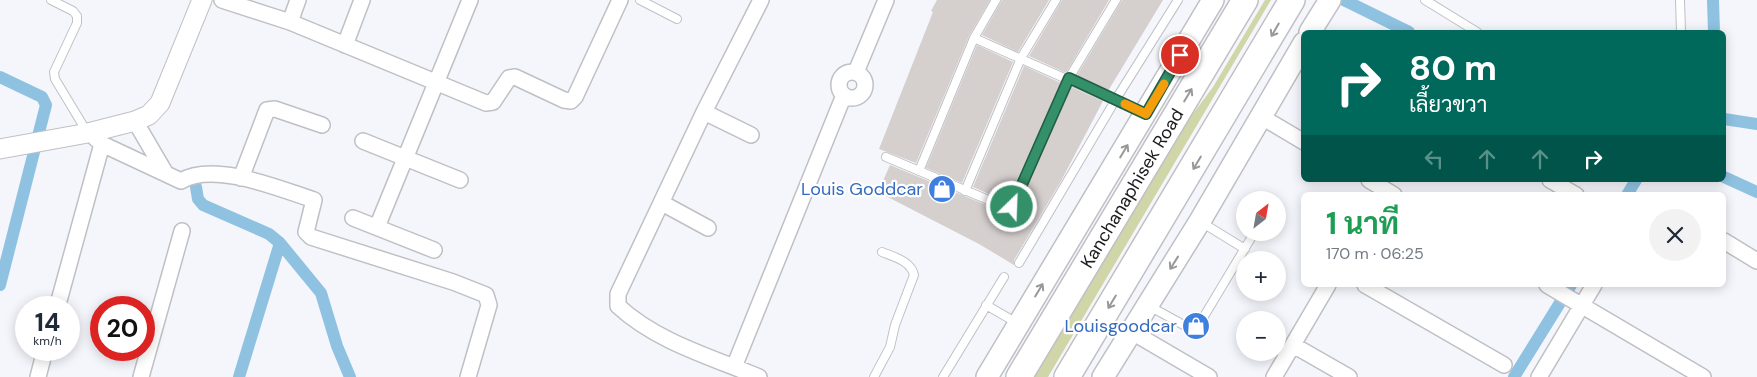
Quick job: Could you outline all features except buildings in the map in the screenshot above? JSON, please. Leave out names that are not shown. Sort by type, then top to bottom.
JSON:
[{"type":"highway","name":"Kanchanaphisek Road","points":[[1019,377],[1245,0]]},
{"type":"highway","points":[[1067,377],[1292,0]]},
{"type":"main road","points":[[987,377],[1213,0]]},
{"type":"main road","points":[[1311,30],[1330,0]]},
{"type":"main road","points":[[1104,377],[1200,221],[1301,48]]},
{"type":"street","points":[[0,149],[46,142],[95,139],[149,115],[160,103],[202,0]]},
{"type":"street","points":[[222,0],[290,22],[486,103],[493,102],[504,83],[509,78],[515,77],[564,100],[571,101],[575,97],[620,0]]},
{"type":"street","points":[[290,22],[298,0]]},
{"type":"street","points":[[345,44],[362,0]]},
{"type":"street","points":[[378,227],[470,0]]},
{"type":"street","points":[[759,377],[672,341],[630,317],[618,306],[618,294],[704,112],[762,0]]},
{"type":"street","points":[[734,367],[844,95],[839,88],[839,80],[845,73],[856,72],[886,0]]},
{"type":"street","points":[[241,178],[267,110],[275,109],[322,125]]},
{"type":"street","points":[[704,112],[751,135]]},
{"type":"street","points":[[1260,116],[1301,140]]},
{"type":"street","points":[[136,121],[166,174]]},
{"type":"street","points":[[95,139],[181,181],[190,176],[204,174],[241,178],[314,200],[306,232],[311,237],[453,282],[486,295],[489,305],[468,377]]},
{"type":"street","points":[[60,296],[95,139]]},
{"type":"street","points":[[363,141],[460,180]]},
{"type":"street","points":[[1372,182],[1386,190]]},
{"type":"street","points":[[1553,182],[1571,192]]},
{"type":"street","points":[[662,203],[708,228]]},
{"type":"street","points":[[353,218],[434,250]]},
{"type":"street","points":[[141,377],[182,231]]},
{"type":"street","points":[[1726,242],[1757,261]]},
{"type":"street","points":[[1274,377],[1327,287]]},
{"type":"street","points":[[1368,287],[1504,365]]},
{"type":"street","points":[[1539,377],[1576,302],[1592,287]]},
{"type":"street","points":[[1552,288],[1703,377]]},
{"type":"street","points":[[1132,332],[1210,377]]},
{"type":"street","points":[[1293,345],[1349,377]]},
{"type":"street","points":[[38,377],[43,361]]},
{"type":"lane","points":[[51,0],[73,11],[78,16],[77,23],[54,72],[55,79],[95,139]]},
{"type":"lane","points":[[640,0],[677,19]]},
{"type":"lane","points":[[919,171],[974,38],[996,0]]},
{"type":"lane","points":[[965,191],[1021,58],[1056,0]]},
{"type":"lane","points":[[886,157],[1008,210],[1012,207],[1069,78],[1116,0]]},
{"type":"lane","points":[[1019,263],[1116,99],[1178,0]]},
{"type":"lane","points":[[1425,0],[1474,30]]},
{"type":"lane","points":[[1680,0],[1681,30]]},
{"type":"lane","points":[[974,38],[1069,78],[1146,114]]},
{"type":"lane","points":[[1200,221],[1245,250]]},
{"type":"lane","points":[[1148,306],[1191,329],[1197,328],[1250,241]]},
{"type":"lane","points":[[874,377],[890,347],[895,325],[914,275],[913,270],[906,262],[882,252]]},
{"type":"lane","points":[[943,377],[1004,277]]},
{"type":"lane","points":[[986,305],[1018,324]]},
{"type":"green space","points":[[1265,0],[1271,0],[1048,377],[1033,377],[1192,115],[1213,87]]},
{"type":"waterway","points":[[1344,0],[1405,30]]},
{"type":"waterway","points":[[1713,0],[1714,30]]},
{"type":"waterway","points":[[0,77],[42,97],[46,105],[0,285]]},
{"type":"waterway","points":[[1726,119],[1757,124]]},
{"type":"waterway","points":[[1726,178],[1757,192]]},
{"type":"waterway","points":[[1629,192],[1635,182]]},
{"type":"waterway","points":[[196,187],[198,199],[203,205],[269,234],[280,243],[239,377]]},
{"type":"waterway","points":[[280,243],[321,293],[337,346],[350,377]]},
{"type":"waterway","points":[[1514,377],[1570,287]]},
{"type":"slow traffic","points":[[1125,104],[1146,114],[1164,84]]},
{"type":"place","name":"Louis Goddcar","points":[[942,189]]},
{"type":"place","name":"Louisgoodcar","points":[[1196,326]]},
{"type":"route","points":[[1012,207],[1069,78],[1146,114],[1180,55]]}]
